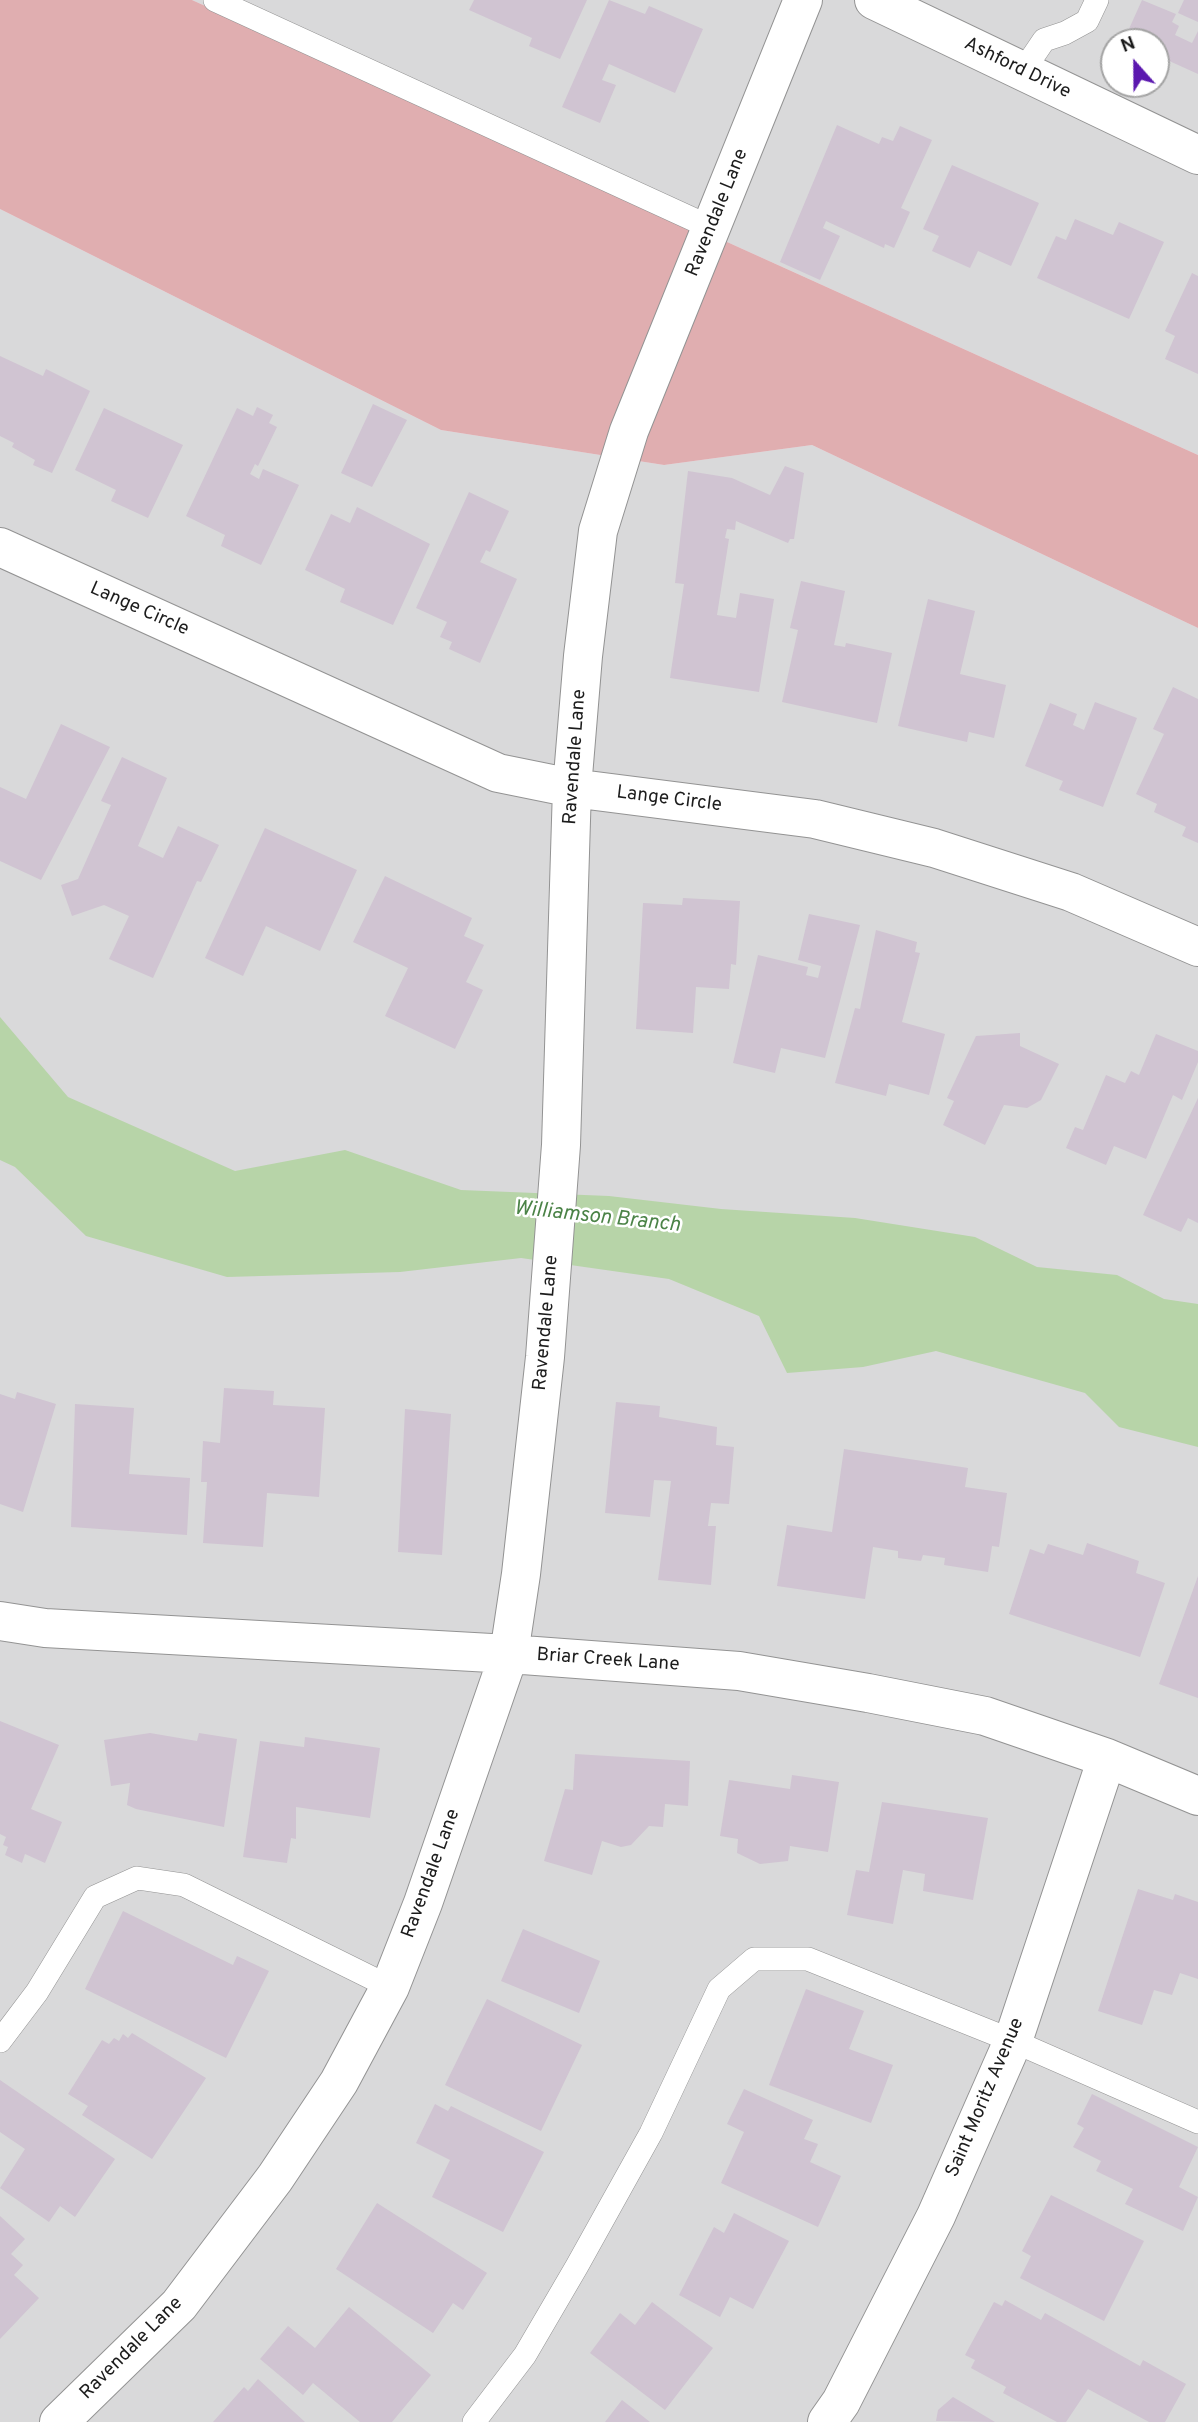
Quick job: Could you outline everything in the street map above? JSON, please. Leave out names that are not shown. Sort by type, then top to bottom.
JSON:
[{"type":"street","name":"Ravendale Lane","points":[[59,2422],[179,2305],[275,2178],[339,2082],[390,1987],[423,1903],[509,1654],[521,1574],[545,1357],[561,1145],[572,788],[583,656],[598,531],[629,431],[803,0]]},
{"type":"street","name":"Ashford Drive","points":[[874,0],[1198,155]]},
{"type":"street","name":"Lange Circle","points":[[0,547],[498,773],[572,788],[815,819],[934,848],[1071,892],[1198,947]]},
{"type":"street","name":"Briar Creek Lane","points":[[0,1620],[45,1628],[509,1654],[739,1671],[985,1716],[1107,1758],[1198,1796]]},
{"type":"street","name":"Saint Moritz Avenue","points":[[827,2422],[841,2402],[936,2216],[1013,2041],[1107,1758]]},
{"type":"lane","points":[[215,0],[712,228]]},
{"type":"lane","points":[[1023,71],[1044,40],[1087,21],[1097,0]]},
{"type":"lane","points":[[0,2041],[37,1992],[95,1897],[137,1878],[184,1885],[390,1987]]},
{"type":"lane","points":[[474,2422],[525,2356],[577,2266],[651,2133],[719,1989],[754,1959],[808,1959],[1013,2041],[1198,2122]]},
{"type":"shaded area","points":[[0,0],[192,0],[1198,455],[1198,628],[812,445],[664,465],[441,430],[0,209]]},
{"type":"shaded area","points":[[192,0],[1198,0],[1198,455]]},
{"type":"shaded area","points":[[0,209],[441,430],[664,465],[812,445],[1198,628],[1198,2422],[0,2422]]},
{"type":"water","name":"Williamson Branch","points":[[0,1017],[68,1097],[235,1171],[345,1150],[461,1190],[609,1196],[721,1209],[855,1218],[975,1237],[1037,1267],[1117,1275],[1164,1299],[1198,1304],[1198,1447],[1119,1427],[1085,1393],[936,1351],[863,1367],[787,1373],[759,1316],[669,1279],[521,1258],[400,1272],[227,1277],[86,1236],[15,1167],[0,1160]]},
{"type":"building","points":[[474,0],[587,0],[560,59],[529,46],[532,38],[469,10]]},
{"type":"building","points":[[609,0],[645,14],[649,6],[703,29],[675,93],[609,64],[602,80],[616,85],[600,123],[562,107]]},
{"type":"building","points":[[1142,0],[1176,14],[1172,22],[1179,26],[1175,35],[1192,43],[1198,31],[1198,74],[1170,61],[1170,28],[1129,28]]},
{"type":"building","points":[[1184,0],[1198,0],[1198,22],[1178,13]]},
{"type":"building","points":[[837,125],[879,144],[882,137],[893,141],[900,126],[932,140],[901,208],[910,212],[894,248],[885,244],[884,248],[826,221],[823,228],[840,236],[820,280],[780,262]]},
{"type":"building","points":[[952,165],[1039,203],[1011,266],[978,251],[970,268],[932,251],[939,236],[923,229]]},
{"type":"building","points":[[1075,219],[1113,235],[1119,222],[1164,242],[1129,319],[1037,278],[1056,236],[1066,240]]},
{"type":"building","points":[[1192,273],[1198,276],[1198,374],[1165,359],[1175,336],[1165,331]]},
{"type":"building","points":[[0,356],[43,376],[46,369],[90,391],[52,473],[33,465],[35,460],[12,447],[14,443],[0,436]]},
{"type":"building","points":[[373,404],[407,420],[372,487],[341,473]]},
{"type":"building","points":[[257,407],[273,415],[269,423],[277,427],[258,466],[255,464],[250,474],[259,479],[263,469],[299,485],[261,565],[221,546],[225,535],[186,516],[237,408],[253,416]]},
{"type":"building","points":[[104,408],[183,445],[148,518],[111,501],[116,490],[75,470]]},
{"type":"building","points":[[785,466],[804,473],[794,539],[790,539],[788,543],[736,521],[735,530],[727,529],[725,538],[729,539],[717,615],[736,618],[740,593],[774,599],[759,692],[670,678],[684,584],[675,583],[688,471],[732,478],[770,495]]},
{"type":"building","points":[[469,492],[509,511],[490,552],[486,550],[480,562],[517,579],[480,663],[449,649],[452,642],[440,637],[447,622],[416,608]]},
{"type":"building","points":[[357,507],[430,544],[393,625],[340,602],[345,589],[305,570],[331,514],[350,523]]},
{"type":"building","points":[[801,581],[845,591],[834,645],[845,647],[846,643],[892,653],[877,723],[782,702],[798,630],[790,628]]},
{"type":"building","points":[[928,599],[975,611],[960,674],[1006,685],[994,738],[969,732],[967,742],[898,726]]},
{"type":"building","points":[[1173,687],[1198,699],[1198,843],[1182,836],[1186,827],[1154,812],[1157,804],[1136,794],[1164,734],[1153,729]]},
{"type":"building","points":[[1095,702],[1137,718],[1103,807],[1059,790],[1063,781],[1025,766],[1050,703],[1077,714],[1073,725],[1084,730]]},
{"type":"building","points":[[61,724],[110,747],[41,880],[0,861],[0,787],[26,799]]},
{"type":"building","points":[[122,757],[167,778],[138,846],[163,858],[178,826],[219,845],[201,882],[197,881],[153,978],[109,959],[129,916],[104,905],[72,916],[61,885],[78,879],[111,805],[101,801]]},
{"type":"building","points":[[265,828],[357,870],[320,951],[266,926],[243,976],[205,958]]},
{"type":"building","points":[[385,876],[472,918],[464,936],[484,945],[466,982],[483,990],[455,1049],[385,1016],[408,968],[353,942]]},
{"type":"building","points":[[683,898],[740,901],[736,965],[731,964],[729,989],[696,987],[693,1033],[636,1029],[643,903],[682,905]]},
{"type":"building","points":[[809,914],[860,925],[825,1058],[781,1048],[775,1073],[733,1063],[758,955],[808,967],[806,975],[818,978],[821,966],[798,960]]},
{"type":"building","points":[[876,930],[917,942],[915,952],[920,953],[902,1022],[945,1034],[929,1095],[889,1084],[886,1096],[835,1083],[855,1008],[860,1009]]},
{"type":"building","points":[[1020,1033],[1020,1046],[1059,1064],[1041,1100],[1027,1108],[1004,1105],[985,1145],[943,1125],[954,1101],[947,1098],[976,1036]]},
{"type":"building","points":[[1156,1034],[1198,1051],[1198,1062],[1182,1100],[1173,1095],[1146,1159],[1114,1146],[1106,1165],[1066,1148],[1075,1127],[1083,1130],[1106,1075],[1125,1083],[1131,1071],[1139,1075]]},
{"type":"building","points":[[1198,1098],[1198,1223],[1188,1218],[1181,1232],[1143,1215]]},
{"type":"building","points":[[224,1388],[274,1391],[273,1405],[325,1408],[319,1497],[267,1493],[263,1547],[203,1543],[207,1482],[201,1482],[203,1441],[220,1443]]},
{"type":"building","points":[[17,1392],[56,1404],[23,1512],[0,1504],[0,1394],[15,1399]]},
{"type":"building","points":[[616,1402],[660,1406],[659,1417],[717,1427],[716,1445],[734,1447],[729,1504],[711,1503],[708,1526],[716,1526],[711,1585],[658,1580],[671,1481],[654,1480],[650,1517],[605,1513]]},
{"type":"building","points":[[75,1404],[134,1408],[129,1474],[190,1478],[187,1535],[71,1527]]},
{"type":"building","points":[[405,1409],[451,1414],[442,1555],[398,1552]]},
{"type":"building","points":[[844,1449],[968,1468],[965,1487],[1007,1493],[999,1547],[992,1546],[988,1572],[944,1565],[945,1558],[923,1555],[921,1561],[898,1558],[898,1551],[873,1547],[865,1599],[777,1586],[787,1525],[832,1532]]},
{"type":"building","points":[[1087,1543],[1139,1561],[1136,1573],[1165,1583],[1140,1657],[1009,1614],[1030,1549],[1044,1554],[1048,1544],[1083,1555]]},
{"type":"building","points":[[1198,1576],[1198,1698],[1159,1684]]},
{"type":"building","points":[[0,1721],[59,1745],[31,1809],[62,1822],[45,1863],[25,1854],[22,1863],[5,1855],[8,1847],[3,1845],[6,1837],[0,1834]]},
{"type":"building","points":[[150,1733],[197,1741],[199,1733],[237,1739],[224,1827],[136,1809],[127,1805],[130,1783],[111,1786],[104,1740]]},
{"type":"building","points":[[305,1737],[380,1748],[370,1818],[296,1807],[296,1839],[291,1838],[287,1863],[243,1857],[260,1741],[304,1747]]},
{"type":"building","points":[[575,1754],[690,1761],[688,1806],[665,1804],[663,1827],[649,1826],[631,1845],[621,1847],[602,1841],[592,1875],[544,1861],[565,1789],[573,1790]]},
{"type":"building","points":[[792,1775],[839,1782],[828,1852],[790,1846],[788,1861],[760,1864],[737,1853],[738,1839],[720,1836],[729,1780],[790,1789]]},
{"type":"building","points":[[882,1802],[988,1818],[973,1900],[923,1891],[925,1874],[903,1870],[893,1924],[847,1915],[856,1870],[869,1872]]},
{"type":"building","points":[[1138,1889],[1173,1900],[1175,1894],[1198,1902],[1198,1979],[1180,1973],[1172,1995],[1154,1990],[1142,2025],[1098,2011]]},
{"type":"building","points":[[123,1911],[233,1965],[237,1956],[269,1971],[226,2058],[85,1989]]},
{"type":"building","points":[[523,1929],[600,1961],[579,2013],[501,1981]]},
{"type":"building","points":[[806,1989],[864,2011],[849,2049],[893,2065],[871,2123],[769,2085]]},
{"type":"building","points":[[487,1999],[582,2045],[541,2131],[445,2085]]},
{"type":"building","points":[[132,2033],[206,2078],[152,2159],[82,2115],[88,2106],[68,2094],[102,2040],[109,2044],[114,2038],[119,2041],[123,2034],[128,2038]]},
{"type":"building","points":[[0,2080],[115,2159],[75,2217],[60,2206],[49,2222],[0,2188],[25,2149],[0,2132]]},
{"type":"building","points":[[744,2089],[813,2120],[804,2139],[818,2144],[810,2162],[841,2176],[818,2227],[721,2183],[744,2132],[727,2124]]},
{"type":"building","points":[[1092,2094],[1198,2147],[1179,2187],[1198,2197],[1183,2231],[1125,2204],[1133,2189],[1096,2171],[1101,2161],[1073,2147],[1084,2128],[1077,2124]]},
{"type":"building","points":[[435,2104],[448,2111],[451,2106],[544,2152],[503,2232],[432,2197],[450,2160],[416,2143]]},
{"type":"building","points":[[1051,2195],[1144,2241],[1104,2321],[1020,2278],[1031,2256],[1022,2251]]},
{"type":"building","points":[[377,2203],[487,2273],[463,2310],[453,2303],[433,2333],[336,2269]]},
{"type":"building","points":[[734,2213],[789,2241],[753,2309],[730,2297],[720,2317],[679,2295],[714,2227],[724,2233]]},
{"type":"building","points":[[0,2216],[25,2239],[11,2254],[23,2265],[14,2275],[39,2298],[0,2339]]},
{"type":"building","points":[[1005,2300],[1041,2320],[1045,2313],[1140,2366],[1143,2360],[1186,2384],[1165,2422],[1149,2422],[1088,2389],[1066,2422],[1057,2422],[1003,2393],[1006,2387],[971,2368],[975,2360],[965,2355],[994,2302],[1002,2306]]},
{"type":"building","points":[[652,2302],[713,2348],[665,2410],[590,2353],[620,2313],[635,2325]]},
{"type":"building","points":[[349,2307],[431,2375],[392,2422],[360,2422],[313,2383],[303,2395],[260,2359],[288,2326],[315,2348]]},
{"type":"building","points":[[258,2379],[305,2422],[213,2422],[244,2387],[248,2391]]},
{"type":"building","points":[[953,2397],[995,2422],[936,2421],[938,2410]]},
{"type":"building","points":[[622,2400],[650,2422],[605,2422]]}]
